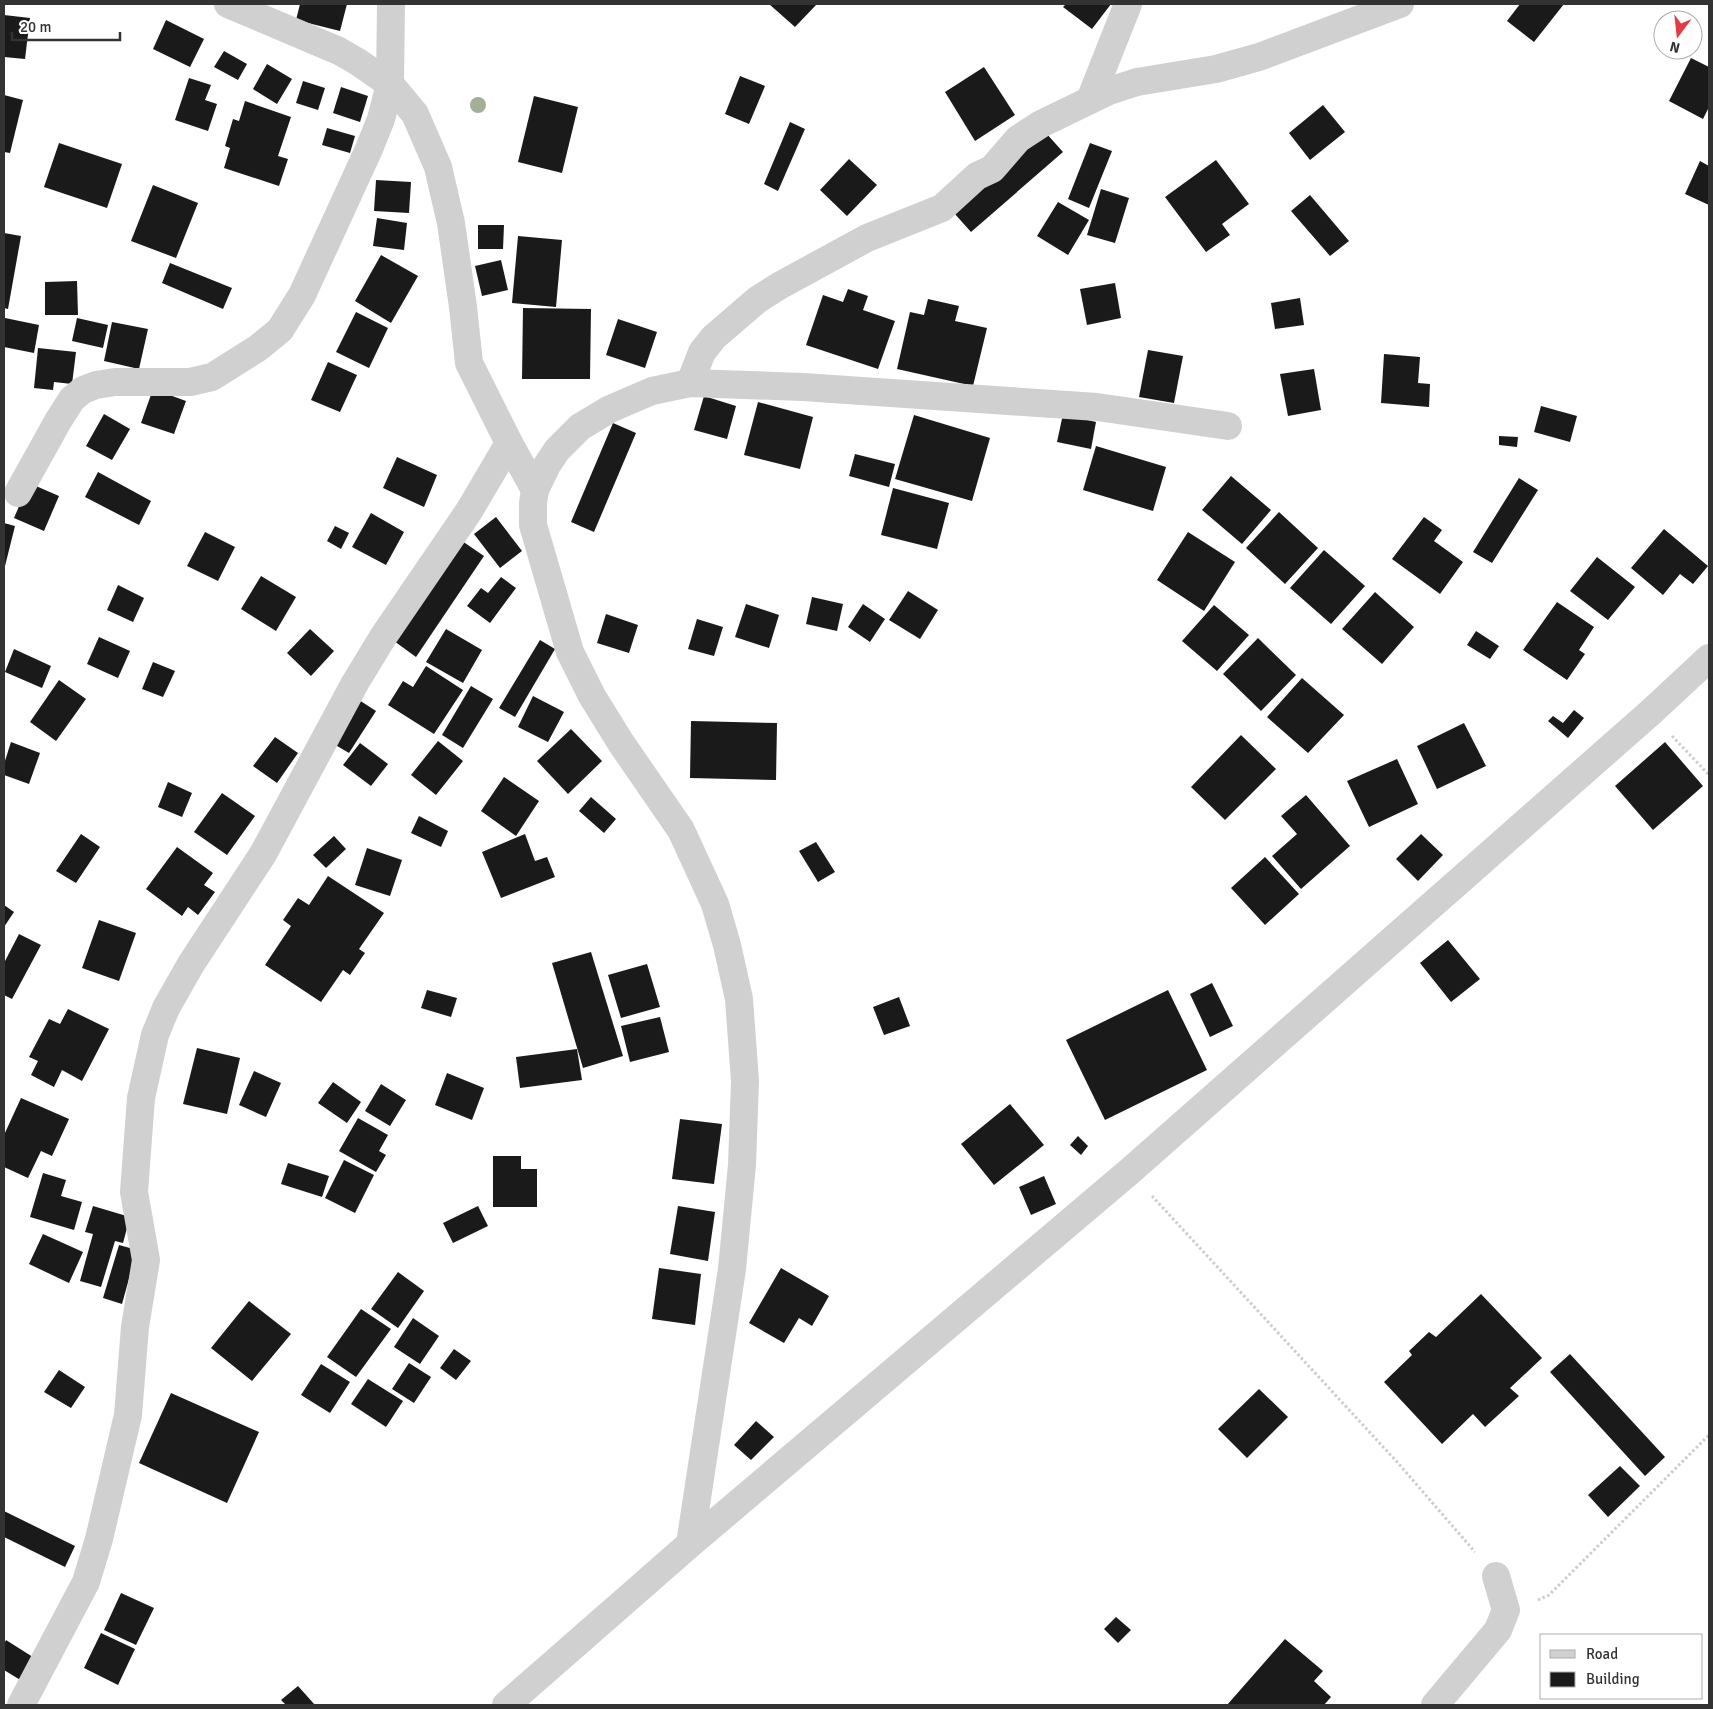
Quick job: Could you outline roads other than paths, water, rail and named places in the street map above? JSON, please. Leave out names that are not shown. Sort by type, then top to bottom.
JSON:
[{"type":"street","points":[[228,4],[339,51],[358,62],[390,84],[416,114],[438,166],[450,223],[463,307],[469,363],[509,443],[536,490]]},
{"type":"street","points":[[18,493],[58,421],[72,399],[83,390],[96,385],[115,382],[190,382],[212,377],[258,348],[280,330],[302,295],[381,119],[390,84],[391,4]]},
{"type":"street","points":[[1090,100],[1128,4]]},
{"type":"street","points":[[690,383],[702,352],[714,337],[757,300],[866,238],[942,208],[977,176],[992,168],[1018,139],[1041,124],[1109,91],[1137,82],[1216,69],[1259,57],[1400,4]]},
{"type":"street","points":[[690,1544],[732,1269],[742,1165],[745,1081],[739,999],[727,945],[715,904],[681,830],[621,743],[592,696],[570,652],[533,525],[533,503],[536,490],[547,465],[557,450],[580,427],[610,409],[652,391],[690,383],[803,387],[1097,407],[1228,426]]},
{"type":"street","points":[[21,1705],[86,1582],[99,1539],[128,1414],[135,1327],[146,1260],[134,1192],[140,1098],[155,1035],[166,1008],[191,964],[263,854],[355,683],[383,637],[469,511],[509,443]]},
{"type":"street","points":[[506,1705],[690,1544],[1130,1171],[1651,712],[1709,658]]},
{"type":"street","points":[[1435,1705],[1498,1630],[1506,1610],[1496,1576]]}]
